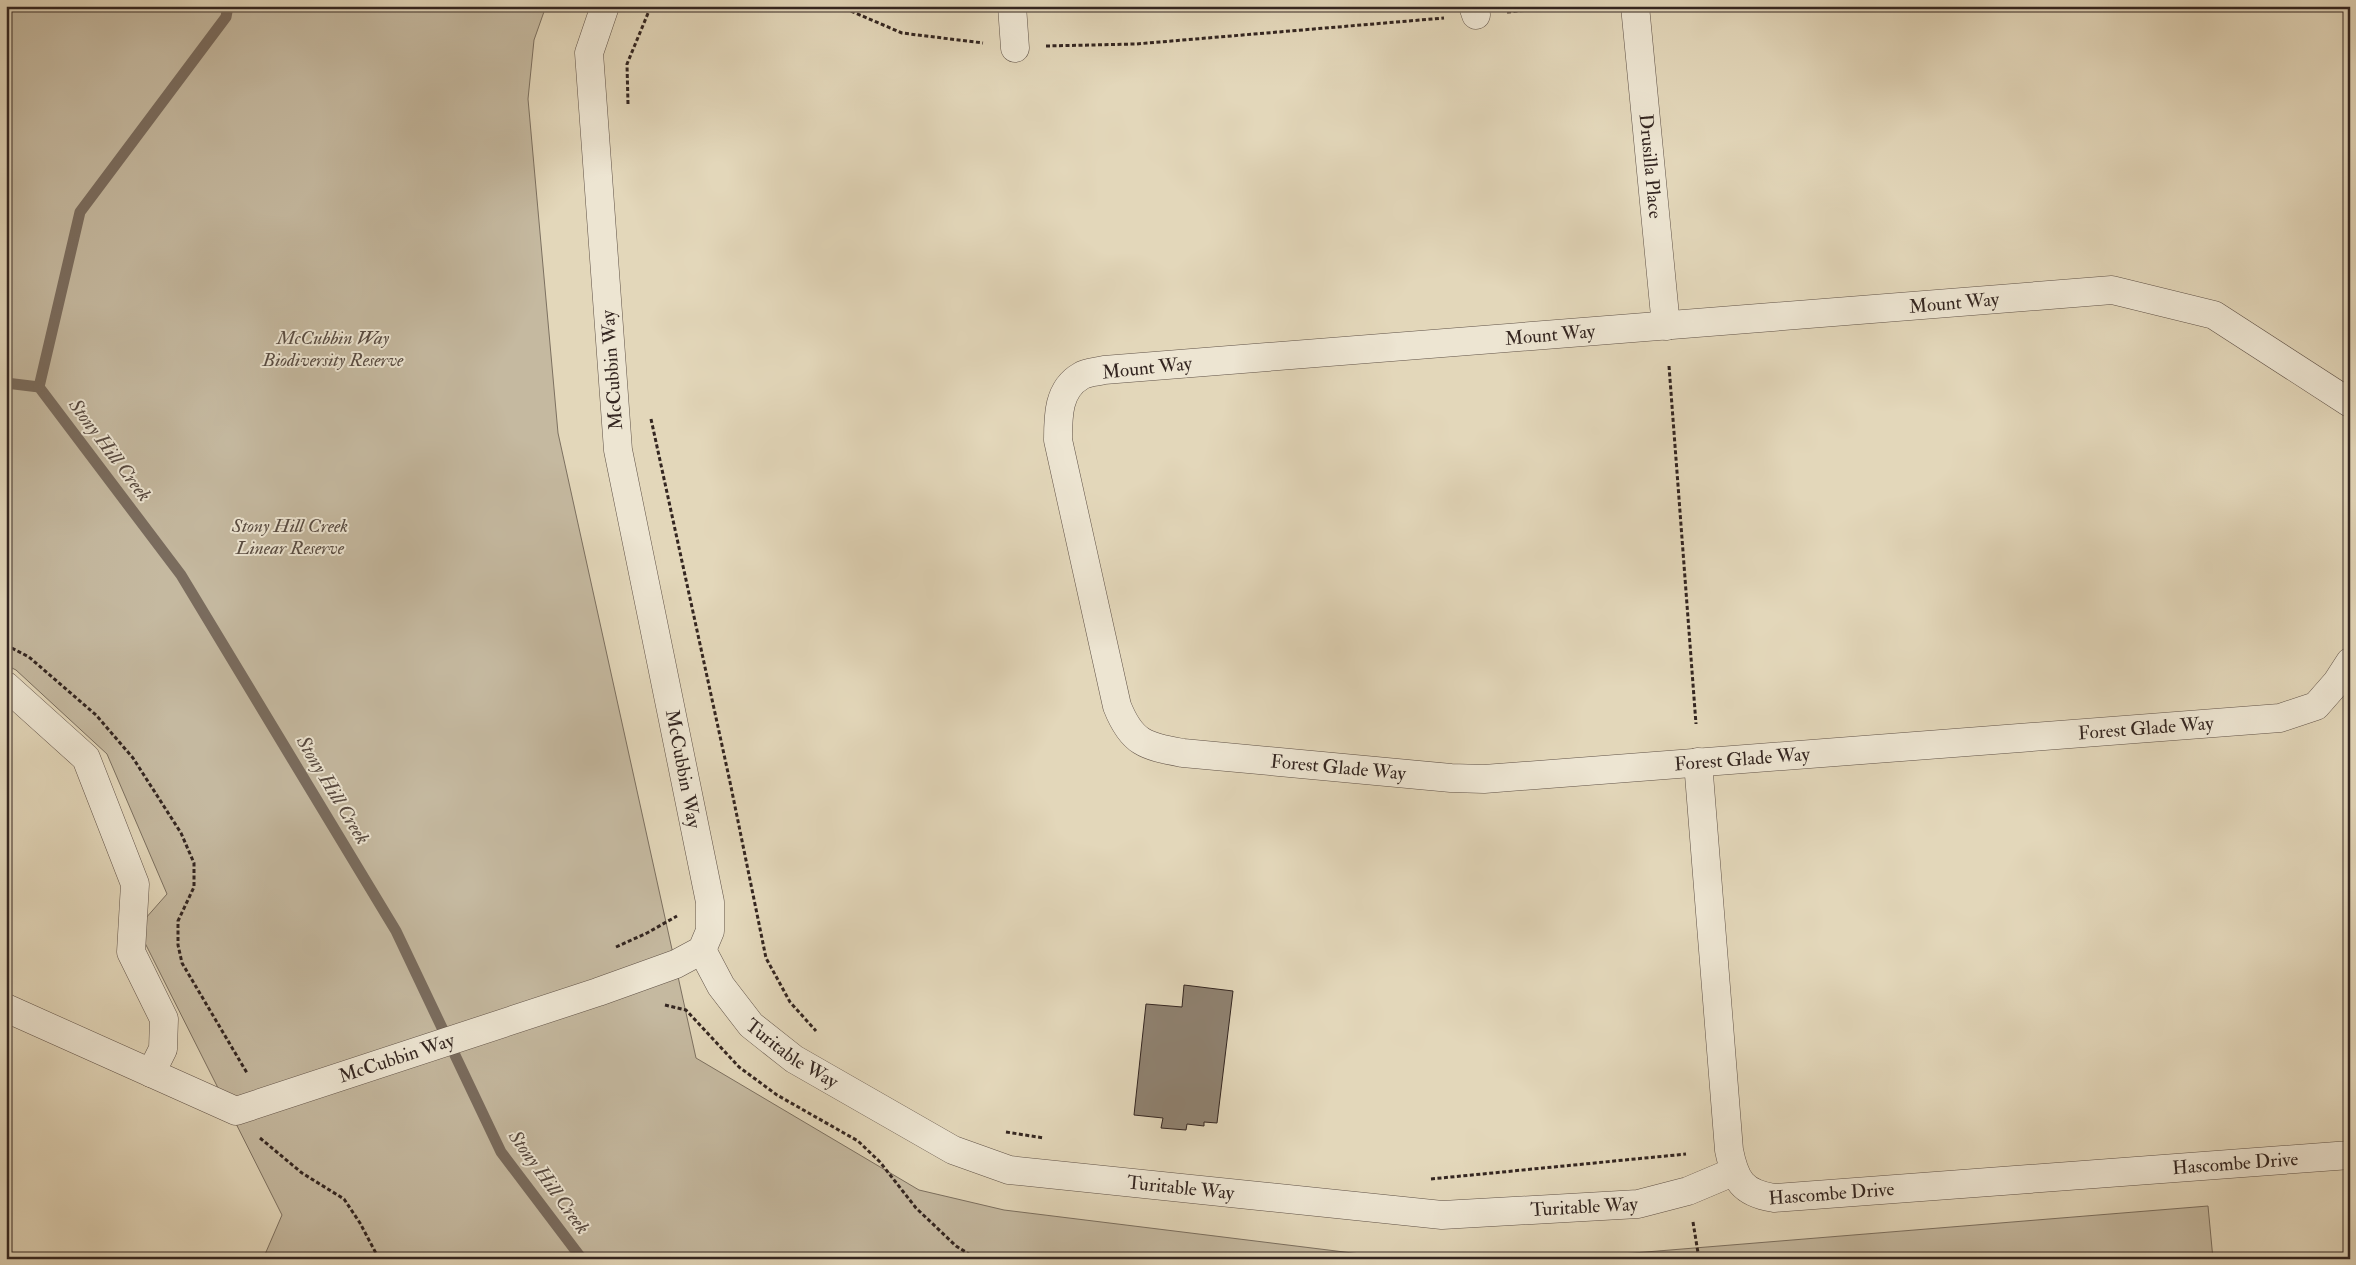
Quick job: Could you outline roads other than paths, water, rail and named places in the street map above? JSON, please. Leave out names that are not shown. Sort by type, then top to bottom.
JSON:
[{"type":"street","name":"McCubbin Way","points":[[6,1008],[236,1111],[598,992],[676,964],[702,950],[710,931],[710,902],[618,450],[589,53],[605,6]]},
{"type":"street","points":[[1012,6],[1015,48]]},
{"type":"street","name":"Drusilla Place","points":[[1635,6],[1666,326]]},
{"type":"street","name":"Mount Way","points":[[1122,720],[1117,706],[1058,440],[1058,416],[1061,400],[1068,387],[1082,375],[1104,370],[2112,290],[2214,315],[2350,403]]},
{"type":"street","name":"Forest Glade Way","points":[[1122,720],[1141,742],[1183,753],[1451,778],[1484,779],[2280,718],[2316,706],[2337,682],[2350,662]]},
{"type":"street","points":[[6,686],[86,758],[134,884],[131,952],[164,1019],[163,1049],[151,1073]]},
{"type":"street","points":[[1698,762],[1731,1161]]},
{"type":"street","name":"Turitable Way","points":[[702,950],[721,986],[751,1025],[794,1059],[953,1150],[1009,1170],[1442,1215],[1638,1204],[1688,1191],[1731,1161]]},
{"type":"street","name":"Hascombe Drive","points":[[1731,1161],[1747,1190],[1759,1196],[1774,1198],[2350,1155]]},
{"type":"waterway","points":[[39,387],[80,212],[226,17],[228,6]]},
{"type":"waterway","name":"Stony Hill Creek","points":[[6,383],[39,387],[181,575],[396,931],[501,1152],[582,1259]]},
{"type":"park label","name":"McCubbin Way Biodiversity Reserve","points":[[333,349]]},
{"type":"park label","name":"Stony Hill Creek Linear Reserve","points":[[290,537]]}]
